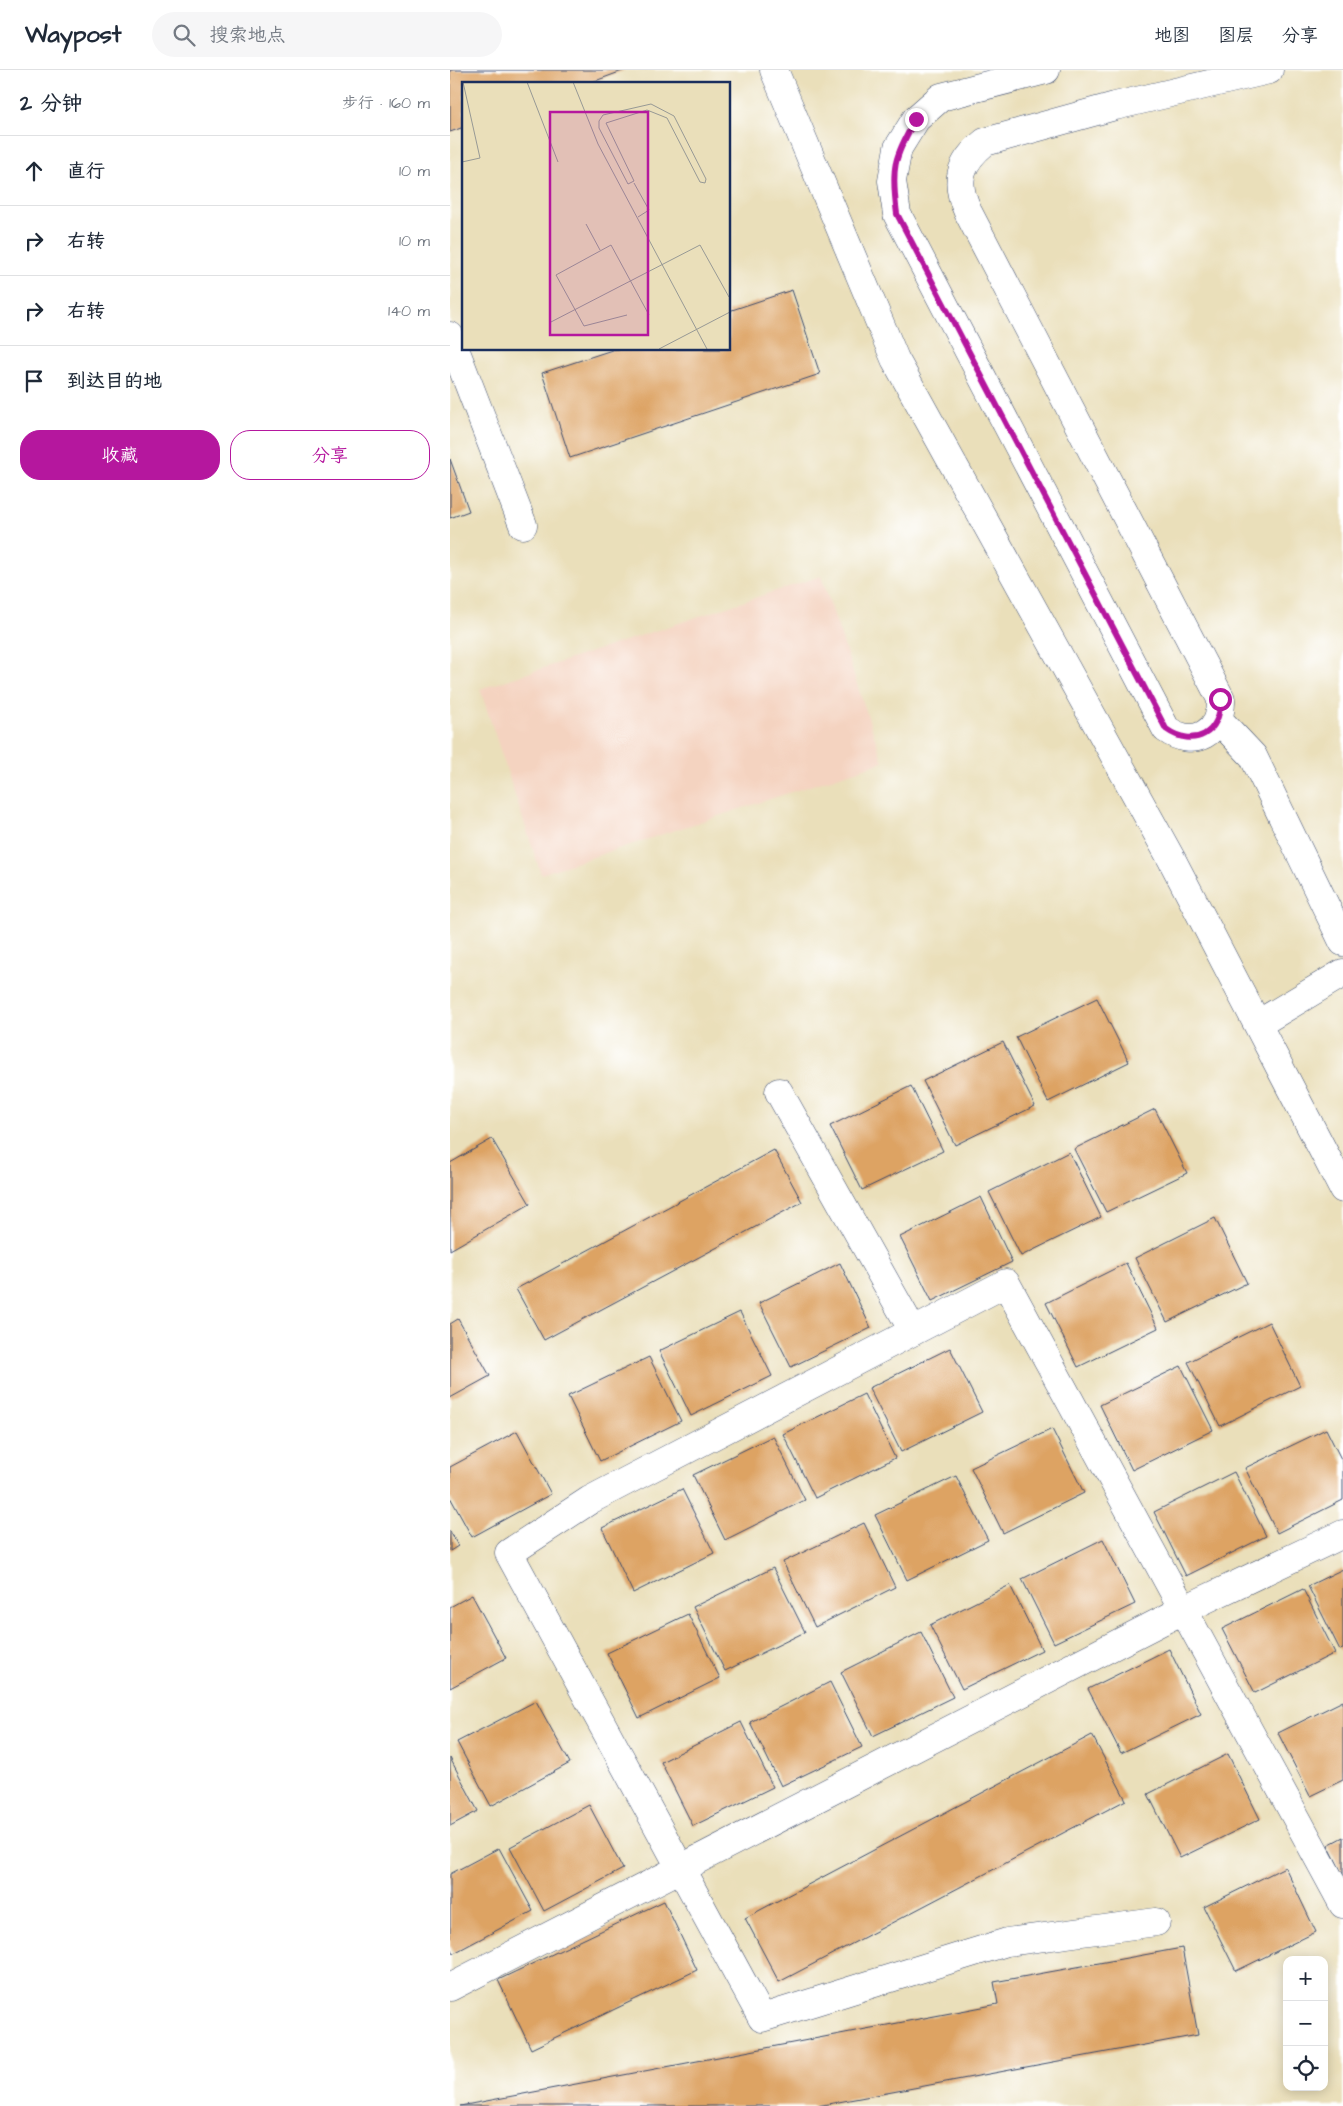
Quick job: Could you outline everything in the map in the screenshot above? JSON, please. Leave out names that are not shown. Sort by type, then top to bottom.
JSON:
[{"type":"street","points":[[774,70],[895,359],[1172,860],[1343,1188]]},
{"type":"street","points":[[1046,70],[941,97],[916,119],[898,148],[892,181],[897,214],[1166,729],[1174,735],[1195,738],[1212,728],[1218,720],[1220,699],[968,212],[961,198],[960,182],[963,166],[972,153],[985,142],[1115,106],[1269,70]]},
{"type":"street","points":[[450,336],[523,525]]},
{"type":"street","points":[[1218,720],[1253,756],[1343,942]]},
{"type":"street","points":[[1258,1024],[1343,973]]},
{"type":"street","points":[[779,1092],[914,1331]]},
{"type":"street","points":[[1156,1922],[1007,1942],[762,2018],[509,1553],[590,1500],[1006,1283],[1343,1904]]},
{"type":"street","points":[[450,1987],[1183,1610],[1343,1534]]},
{"type":"shaded area","points":[[821,576],[883,762],[541,874],[480,689]]},
{"type":"building","points":[[450,70],[625,70],[592,82],[462,82],[462,128],[450,132]]},
{"type":"building","points":[[792,290],[820,374],[570,458],[542,373],[612,350],[730,350],[730,311]]},
{"type":"building","points":[[450,459],[469,511],[450,518]]},
{"type":"building","points":[[1097,998],[1129,1062],[1048,1102],[1016,1037]]},
{"type":"building","points":[[1003,1042],[1035,1106],[955,1145],[923,1081]]},
{"type":"building","points":[[911,1086],[943,1151],[862,1190],[830,1126]]},
{"type":"building","points":[[1155,1109],[1187,1173],[1106,1212],[1074,1149]]},
{"type":"building","points":[[492,1139],[530,1204],[450,1250],[450,1163]]},
{"type":"building","points":[[774,1150],[802,1202],[544,1340],[516,1289]]},
{"type":"building","points":[[1069,1152],[1101,1217],[1021,1256],[989,1192]]},
{"type":"building","points":[[981,1197],[1012,1262],[932,1301],[900,1237]]},
{"type":"building","points":[[1215,1218],[1247,1283],[1167,1322],[1135,1258]]},
{"type":"building","points":[[840,1263],[871,1328],[791,1367],[759,1303]]},
{"type":"building","points":[[1126,1263],[1158,1328],[1078,1367],[1046,1303]]},
{"type":"building","points":[[740,1312],[772,1376],[691,1416],[659,1351]]},
{"type":"building","points":[[458,1319],[490,1376],[450,1398],[450,1324]]},
{"type":"building","points":[[1269,1322],[1300,1386],[1220,1426],[1188,1362]]},
{"type":"building","points":[[950,1348],[982,1412],[901,1452],[869,1388]]},
{"type":"building","points":[[649,1357],[681,1421],[600,1461],[568,1396]]},
{"type":"building","points":[[1181,1366],[1213,1430],[1132,1470],[1100,1405]]},
{"type":"building","points":[[864,1394],[895,1458],[815,1498],[783,1434]]},
{"type":"building","points":[[1052,1429],[1084,1493],[1003,1533],[971,1468]]},
{"type":"building","points":[[1326,1429],[1343,1463],[1343,1500],[1277,1533],[1245,1468]]},
{"type":"building","points":[[517,1431],[551,1494],[472,1537],[450,1497],[450,1467]]},
{"type":"building","points":[[773,1436],[805,1500],[725,1540],[693,1475]]},
{"type":"building","points":[[1234,1472],[1266,1536],[1186,1576],[1154,1512]]},
{"type":"building","points":[[956,1476],[988,1540],[907,1580],[875,1515]]},
{"type":"building","points":[[682,1489],[714,1553],[633,1593],[602,1528]]},
{"type":"building","points":[[864,1523],[895,1587],[815,1627],[783,1562]]},
{"type":"building","points":[[450,1531],[458,1546],[450,1551]]},
{"type":"building","points":[[1103,1539],[1135,1604],[1054,1643],[1022,1579]]},
{"type":"building","points":[[773,1568],[805,1632],[725,1671],[693,1607]]},
{"type":"building","points":[[1343,1569],[1343,1649],[1340,1650],[1308,1586]]},
{"type":"building","points":[[1010,1585],[1042,1650],[962,1689],[930,1625]]},
{"type":"building","points":[[1303,1589],[1335,1653],[1255,1693],[1222,1629]]},
{"type":"building","points":[[472,1595],[506,1658],[450,1688],[450,1607]]},
{"type":"building","points":[[688,1614],[720,1678],[639,1718],[607,1653]]},
{"type":"building","points":[[921,1632],[953,1697],[873,1736],[841,1672]]},
{"type":"building","points":[[1169,1649],[1201,1714],[1121,1753],[1088,1689]]},
{"type":"building","points":[[830,1682],[862,1747],[781,1786],[750,1722]]},
{"type":"building","points":[[536,1701],[570,1763],[491,1806],[457,1742]]},
{"type":"building","points":[[1343,1701],[1343,1780],[1310,1796],[1278,1733]]},
{"type":"building","points":[[741,1722],[773,1787],[693,1826],[661,1762]]},
{"type":"building","points":[[1092,1735],[1126,1800],[779,1982],[745,1918]]},
{"type":"building","points":[[1228,1754],[1260,1819],[1180,1858],[1148,1794]]},
{"type":"building","points":[[450,1758],[478,1811],[450,1826]]},
{"type":"building","points":[[589,1805],[623,1869],[544,1911],[510,1847]]},
{"type":"building","points":[[1343,1837],[1343,1875],[1328,1845]]},
{"type":"building","points":[[499,1848],[533,1911],[454,1953],[450,1946],[450,1874]]},
{"type":"building","points":[[1285,1867],[1316,1932],[1236,1971],[1204,1907]]},
{"type":"building","points":[[664,1901],[697,1970],[531,2049],[498,1980]]},
{"type":"building","points":[[1182,1948],[1198,2035],[817,2106],[460,2106],[998,2004],[994,1982]]},
{"type":"route","points":[[916,119],[898,148],[892,181],[897,214],[1166,729],[1174,735],[1184,738],[1195,738],[1205,734],[1218,720],[1221,710],[1220,699]]}]
